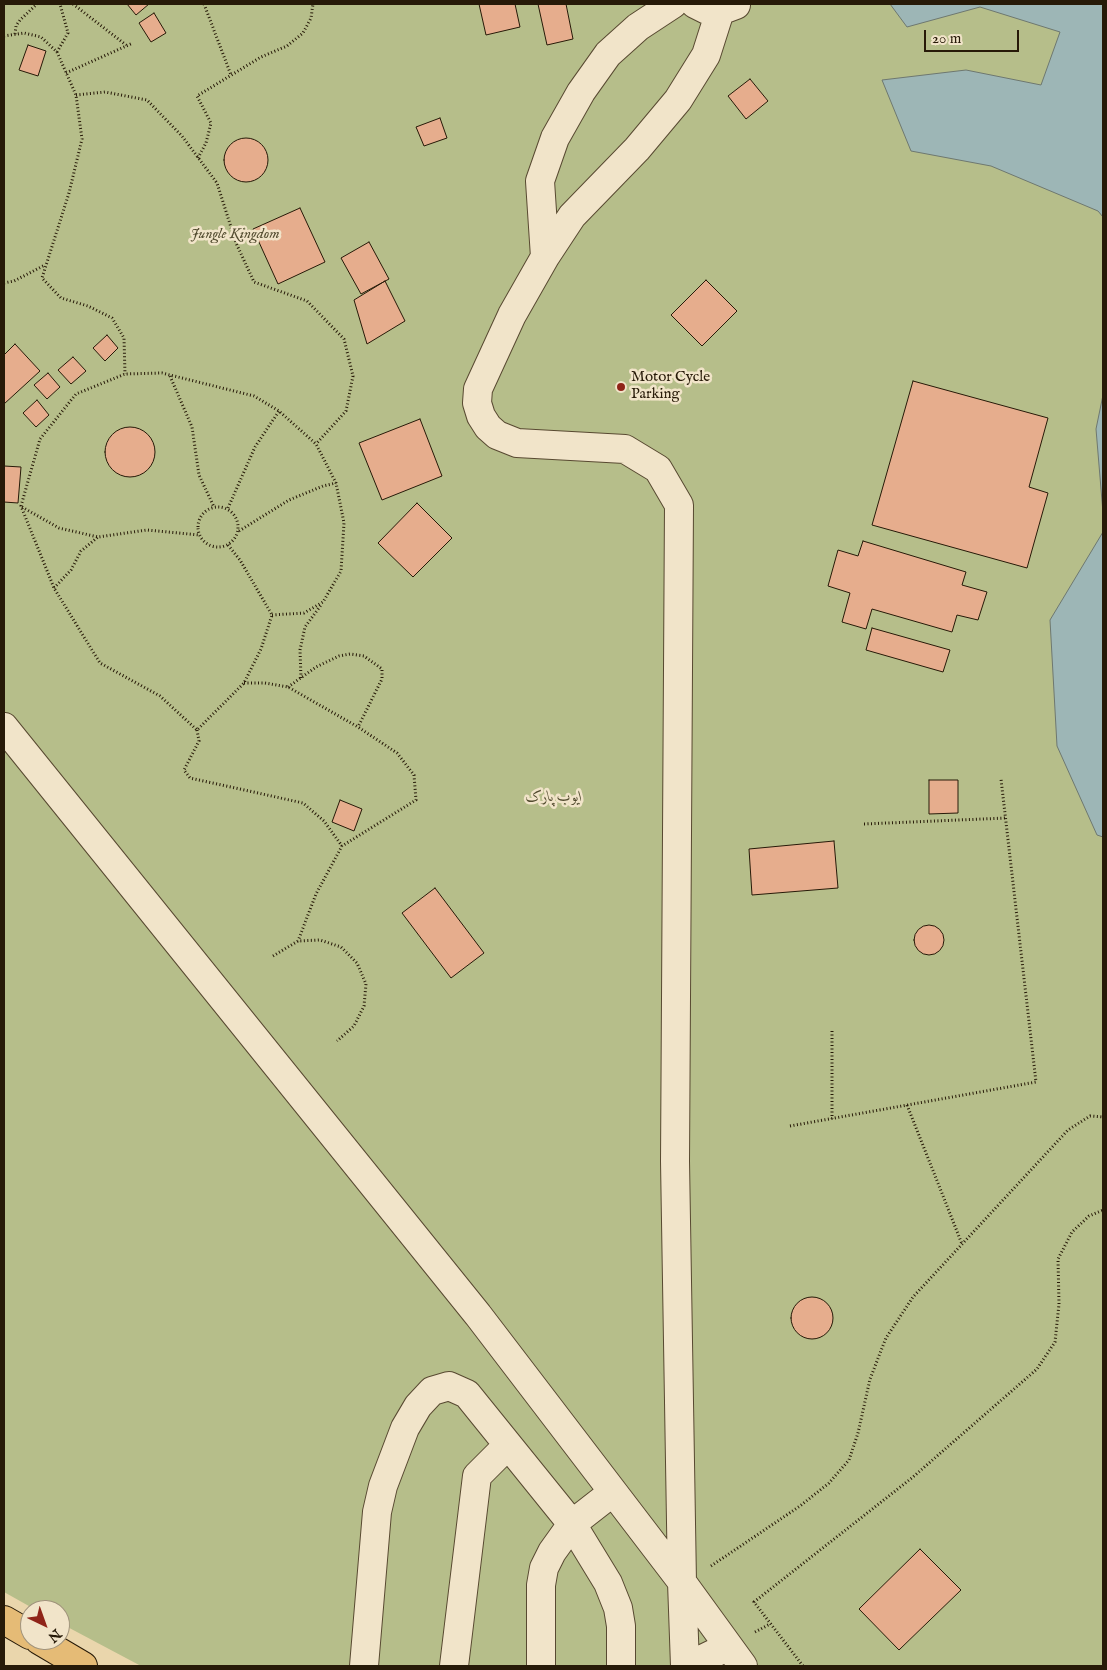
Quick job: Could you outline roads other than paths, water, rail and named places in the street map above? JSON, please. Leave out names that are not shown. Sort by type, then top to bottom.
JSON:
[{"type":"main road","points":[[4,1620],[20,1629]]},
{"type":"main road","points":[[55,1650],[83,1666]]},
{"type":"street","points":[[545,257],[540,181],[555,138],[581,92],[608,54],[638,27],[673,4]]},
{"type":"street","points":[[4,727],[478,1316],[682,1582],[735,1656],[687,1666],[682,1582],[675,1161],[679,505],[658,469],[625,449],[517,443],[497,435],[488,427],[481,416],[477,403],[478,389],[512,315],[545,257],[572,216],[637,149],[678,100],[706,55],[717,6]]},
{"type":"street","points":[[364,1666],[377,1512],[383,1486],[405,1428],[418,1406],[432,1391],[449,1386],[466,1394],[572,1524],[608,1583],[618,1608],[621,1626],[621,1666]]},
{"type":"street","points":[[454,1666],[477,1476],[508,1445]]},
{"type":"street","points":[[541,1666],[544,1568],[552,1552],[572,1524],[613,1492]]},
{"type":"water","points":[[890,4],[1103,4],[1103,217],[1098,211],[991,166],[911,151],[882,80],[966,70],[1041,85],[1060,32],[980,7],[907,27]]},
{"type":"water","points":[[1103,395],[1103,513],[1096,429]]},
{"type":"water","points":[[1103,532],[1103,837],[1097,835],[1057,746],[1050,620]]},
{"type":"place","name":"Motor Cycle Parking","points":[[621,387]]},
{"type":"park label","name":"Jungle Kingdom","points":[[235,235]]},
{"type":"park label","name":"ایوب پارک","points":[[554,798]]}]
